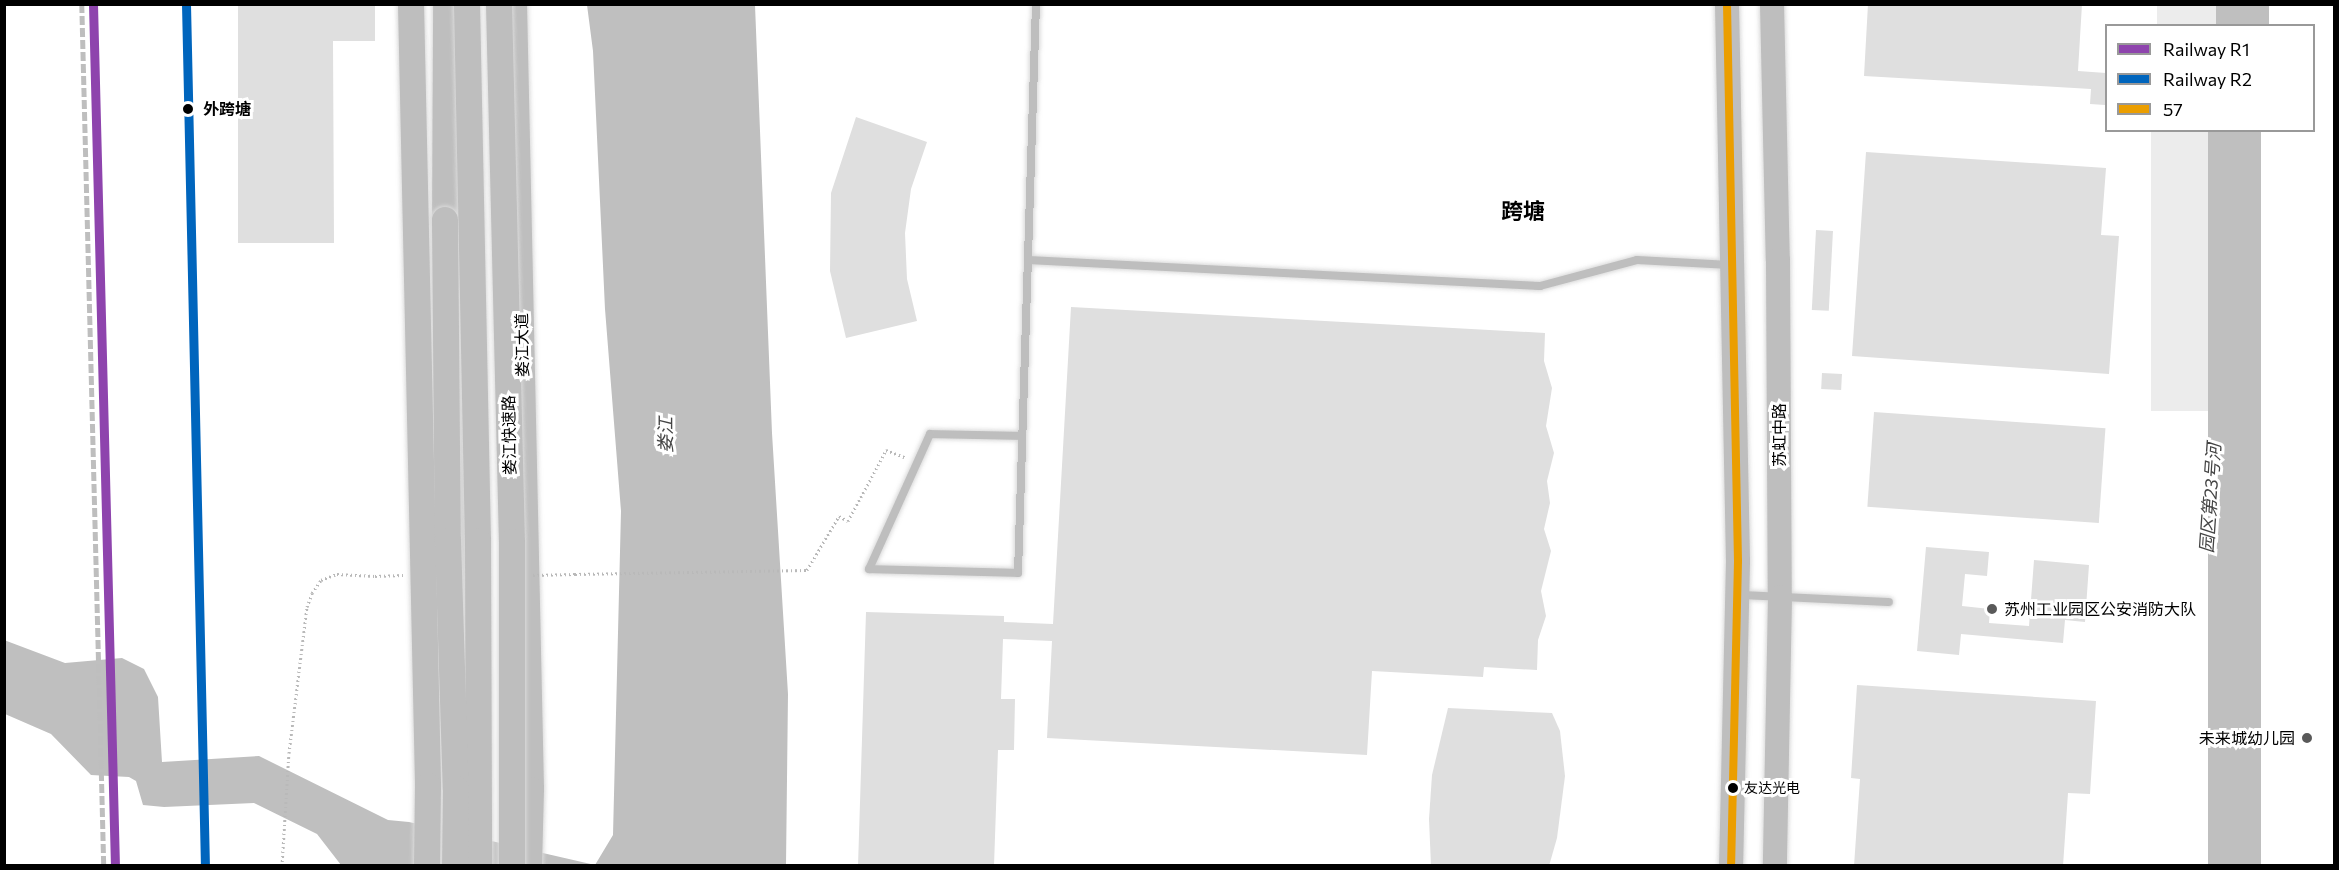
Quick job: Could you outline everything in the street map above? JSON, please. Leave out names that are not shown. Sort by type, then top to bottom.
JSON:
[{"type":"highway","points":[[411,4],[427,866]]},
{"type":"highway","points":[[446,4],[445,220],[448,541],[456,789],[455,866]]},
{"type":"highway","name":"娄江快速路","points":[[467,4],[478,541],[479,866]]},
{"type":"highway","name":"娄江快速路","points":[[501,4],[500,49],[512,530],[514,788],[512,866]]},
{"type":"main road","points":[[451,4],[465,542],[464,866]]},
{"type":"main road","name":"娄江大道","points":[[515,4],[532,777],[530,866]]},
{"type":"main road","points":[[1727,4],[1738,595],[1731,866]]},
{"type":"main road","name":"苏虹中路","points":[[1772,4],[1778,260],[1780,597],[1775,866]]},
{"type":"lane","points":[[1022,436],[930,434],[869,569],[1018,573],[1036,4]]},
{"type":"lane","points":[[1028,260],[1540,286],[1637,260],[1731,265]]},
{"type":"lane","points":[[1738,595],[1889,602]]},
{"type":"path","points":[[575,574],[807,570],[839,516],[848,521],[886,450],[917,462]]},
{"type":"path","points":[[282,866],[289,753],[307,607],[312,593],[321,580],[337,574],[375,576]]},
{"type":"shaded area","points":[[2157,5],[2216,5],[2216,24],[2157,24]]},
{"type":"shaded area","points":[[2151,132],[2208,132],[2208,411],[2151,411]]},
{"type":"water","name":"娄江","points":[[587,5],[755,5],[772,433],[788,694],[786,865],[595,865],[613,835],[621,511],[605,309],[593,51]]},
{"type":"water","points":[[2216,5],[2269,5],[2269,24],[2216,24]]},
{"type":"water","name":"园区第23号河","points":[[2208,132],[2261,132],[2261,866],[2208,866]]},
{"type":"water","points":[[4,640],[65,663],[122,658],[144,669],[158,697],[162,762],[259,756],[388,820],[409,822],[595,865],[341,865],[317,834],[254,803],[164,807],[143,805],[136,781],[129,777],[91,775],[51,734],[5,714]]},
{"type":"building","name":"外跨塘","points":[[238,4],[375,4],[375,41],[333,41],[334,243],[238,243]]},
{"type":"building","points":[[1868,4],[2082,4],[2078,71],[2105,73],[2105,105],[2090,104],[2091,89],[1864,76]]},
{"type":"building","points":[[856,117],[927,142],[911,189],[905,233],[907,279],[917,321],[846,338],[830,271],[831,193]]},
{"type":"building","points":[[1866,152],[2106,168],[2101,235],[2119,236],[2109,374],[1852,356]]},
{"type":"building","points":[[1816,230],[1833,231],[1829,311],[1812,310]]},
{"type":"building","points":[[1071,307],[1545,333],[1544,361],[1552,388],[1546,426],[1554,453],[1547,481],[1550,503],[1544,529],[1551,551],[1541,591],[1546,616],[1538,640],[1537,670],[1484,667],[1483,677],[1372,671],[1367,755],[1047,738],[1052,641],[1003,639],[1001,699],[1015,699],[1014,750],[998,750],[994,866],[858,866],[866,612],[1004,616],[1004,622],[1053,624]]},
{"type":"building","points":[[1822,373],[1842,374],[1841,390],[1821,389]]},
{"type":"building","points":[[1874,412],[2105,428],[2099,523],[1867,507]]},
{"type":"building","points":[[1926,547],[1989,552],[1987,576],[1965,574],[1962,606],[1990,609],[1989,623],[2029,626],[2034,560],[2089,565],[2085,622],[2065,620],[2063,643],[1961,634],[1959,655],[1917,651]]},
{"type":"building","points":[[1857,685],[2096,701],[2090,794],[2068,793],[2063,866],[1854,866],[1860,779],[1851,778]]},
{"type":"building","points":[[1448,708],[1552,713],[1560,731],[1565,776],[1557,838],[1549,866],[1431,866],[1429,819],[1432,775]]},
{"type":"railway","points":[[82,4],[104,866]]},
{"type":"railway","points":[[93,4],[115,866]]},
{"type":"railway","points":[[186,4],[205,866]]},
{"type":"rail line","name":"R1","points":[[93,4],[115,866]]},
{"type":"rail line","name":"R2","points":[[186,4],[205,866]]},
{"type":"transit line","name":"57","points":[[1727,4],[1738,561],[1731,866]]},
{"type":"place","name":"外跨塘","points":[[188,109]]},
{"type":"place","name":"苏州工业园区公安消防大队","points":[[1992,609]]},
{"type":"place","name":"未来城幼儿园","points":[[2307,738]]},
{"type":"place","name":"友达光电","points":[[1733,788]]},
{"type":"district","name":"跨塘","points":[[1523,211]]}]
